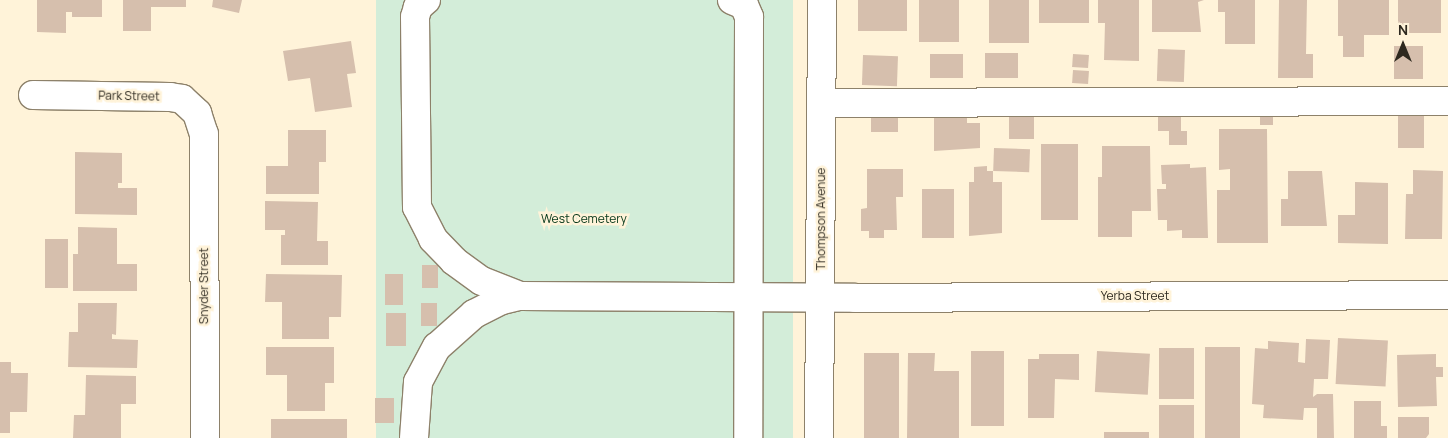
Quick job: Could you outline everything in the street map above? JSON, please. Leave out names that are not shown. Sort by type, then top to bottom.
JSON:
[{"type":"street","points":[[426,0],[418,7],[415,18],[415,196],[421,217],[433,239],[454,261],[482,281],[520,296]]},
{"type":"street","points":[[732,0],[744,5],[749,18],[748,438]]},
{"type":"street","name":"Thompson Avenue","points":[[819,438],[822,0]]},
{"type":"street","name":"Park Street","points":[[33,95],[156,96],[182,99],[197,113],[204,134]]},
{"type":"street","points":[[821,103],[1448,101]]},
{"type":"street","name":"Snyder Street","points":[[204,134],[205,438]]},
{"type":"street","points":[[454,261],[467,284],[467,306],[460,324]]},
{"type":"street","name":"Yerba Street","points":[[520,296],[821,298],[1448,295]]},
{"type":"street","points":[[414,438],[418,382],[437,347],[460,324],[495,303],[520,296]]},
{"type":"green space","name":"West Cemetery","points":[[376,0],[793,0],[793,438],[376,438]]},
{"type":"building","points":[[37,0],[102,0],[102,17],[72,17],[72,12],[66,12],[66,33],[37,32]]},
{"type":"building","points":[[123,0],[186,0],[186,7],[151,7],[151,31],[123,31]]},
{"type":"building","points":[[213,0],[242,0],[239,13],[212,7]]},
{"type":"building","points":[[858,0],[907,0],[907,31],[858,31]]},
{"type":"building","points":[[919,0],[959,0],[959,42],[919,42]]},
{"type":"building","points":[[989,0],[1029,0],[1029,43],[989,43]]},
{"type":"building","points":[[1039,0],[1089,0],[1089,23],[1039,23]]},
{"type":"building","points":[[1098,0],[1139,0],[1139,61],[1104,60],[1105,23],[1098,23]]},
{"type":"building","points":[[1152,0],[1204,0],[1198,2],[1201,32],[1152,32]]},
{"type":"building","points":[[1218,0],[1255,0],[1255,44],[1225,44],[1225,12],[1218,12]]},
{"type":"building","points":[[1279,0],[1307,0],[1306,54],[1313,54],[1313,78],[1278,78]]},
{"type":"building","points":[[1338,0],[1389,0],[1389,35],[1364,35],[1364,57],[1343,57],[1343,36],[1338,36]]},
{"type":"building","points":[[1398,0],[1441,0],[1441,33],[1398,33]]},
{"type":"building","points":[[351,41],[356,73],[347,74],[352,107],[315,112],[310,78],[288,81],[283,51]]},
{"type":"building","points":[[1394,46],[1423,46],[1423,79],[1394,79]]},
{"type":"building","points":[[1158,49],[1185,50],[1184,82],[1157,81]]},
{"type":"building","points":[[985,53],[1018,53],[1018,78],[985,78]]},
{"type":"building","points":[[930,54],[963,54],[963,78],[930,78]]},
{"type":"building","points":[[1073,54],[1089,55],[1088,68],[1072,67]]},
{"type":"building","points":[[863,55],[898,56],[897,86],[862,85]]},
{"type":"building","points":[[1073,70],[1089,71],[1088,84],[1072,83]]},
{"type":"building","points":[[953,111],[967,111],[967,123],[980,123],[980,148],[934,151],[934,117],[953,117]]},
{"type":"building","points":[[1260,111],[1273,111],[1273,125],[1260,125]]},
{"type":"building","points":[[1158,112],[1181,112],[1181,131],[1187,131],[1187,145],[1169,145],[1169,131],[1158,131]]},
{"type":"building","points":[[1398,114],[1424,114],[1424,148],[1398,148]]},
{"type":"building","points":[[871,115],[898,115],[898,132],[871,132]]},
{"type":"building","points":[[1009,115],[1034,115],[1034,139],[1009,139]]},
{"type":"building","points":[[1219,129],[1267,129],[1268,243],[1217,243],[1217,190],[1230,190],[1230,169],[1219,170]]},
{"type":"building","points":[[288,130],[326,130],[326,162],[319,162],[319,194],[266,194],[266,166],[288,166]]},
{"type":"building","points":[[1041,144],[1078,144],[1078,220],[1041,220]]},
{"type":"building","points":[[1102,146],[1150,146],[1151,211],[1132,211],[1132,237],[1098,237],[1098,177],[1102,177]]},
{"type":"building","points":[[994,148],[1030,149],[1029,172],[993,171]]},
{"type":"building","points":[[75,152],[122,153],[122,183],[118,183],[118,188],[137,188],[137,215],[75,214]]},
{"type":"building","points":[[1190,164],[1190,168],[1206,167],[1208,238],[1182,238],[1182,230],[1167,231],[1167,220],[1158,220],[1157,189],[1166,189],[1166,184],[1162,184],[1161,165]]},
{"type":"building","points":[[987,166],[987,171],[993,171],[993,182],[1002,182],[1002,233],[969,236],[969,182],[974,182],[974,167]]},
{"type":"building","points":[[867,169],[903,169],[903,197],[896,197],[897,230],[884,230],[884,238],[869,238],[869,231],[861,231],[861,209],[867,208]]},
{"type":"building","points":[[1413,170],[1443,171],[1442,239],[1405,239],[1406,194],[1413,194]]},
{"type":"building","points":[[1288,171],[1322,171],[1327,226],[1281,226],[1281,199],[1288,199]]},
{"type":"building","points":[[1355,182],[1388,183],[1388,244],[1338,243],[1338,215],[1355,215]]},
{"type":"building","points":[[922,189],[954,189],[954,238],[922,238]]},
{"type":"building","points":[[265,201],[318,202],[317,241],[328,241],[328,265],[281,265],[281,235],[285,235],[285,230],[265,230]]},
{"type":"building","points":[[78,227],[117,228],[117,264],[137,264],[137,291],[73,291],[73,254],[78,254]]},
{"type":"building","points":[[45,239],[68,239],[68,288],[45,288]]},
{"type":"building","points":[[422,265],[438,265],[438,288],[422,288]]},
{"type":"building","points":[[266,274],[342,275],[341,317],[329,317],[329,339],[282,339],[282,302],[265,302]]},
{"type":"building","points":[[385,274],[403,274],[403,305],[385,305]]},
{"type":"building","points":[[78,303],[117,303],[116,335],[112,334],[112,339],[138,340],[137,368],[68,367],[69,332],[78,332]]},
{"type":"building","points":[[421,303],[437,303],[437,326],[421,326]]},
{"type":"building","points":[[386,313],[406,313],[406,346],[386,346]]},
{"type":"building","points":[[1338,338],[1388,341],[1386,387],[1336,384]]},
{"type":"building","points":[[1306,339],[1330,340],[1328,379],[1314,379],[1313,397],[1317,394],[1333,394],[1334,438],[1317,438],[1317,408],[1304,408],[1303,420],[1263,418],[1264,405],[1252,404],[1255,348],[1268,349],[1268,341],[1299,343],[1298,362],[1305,363]]},
{"type":"building","points":[[266,347],[334,347],[334,383],[325,383],[325,411],[287,411],[287,375],[266,375]]},
{"type":"building","points":[[1205,347],[1240,347],[1240,438],[1205,438]]},
{"type":"building","points":[[1159,348],[1194,348],[1194,399],[1159,399]]},
{"type":"building","points":[[971,351],[1004,351],[1004,426],[971,426]]},
{"type":"building","points":[[1097,351],[1150,354],[1148,395],[1095,392]]},
{"type":"building","points":[[864,353],[899,353],[899,438],[864,438]]},
{"type":"building","points":[[908,353],[935,353],[934,371],[959,371],[959,438],[907,438]]},
{"type":"building","points":[[1039,354],[1079,354],[1079,380],[1055,379],[1054,418],[1028,418],[1028,359],[1039,359]]},
{"type":"building","points":[[1436,354],[1436,367],[1443,367],[1443,377],[1436,377],[1437,406],[1398,407],[1397,355]]},
{"type":"building","points":[[0,362],[11,362],[11,373],[28,373],[27,412],[10,412],[10,433],[0,433]]},
{"type":"building","points":[[86,375],[136,376],[136,404],[121,404],[121,438],[73,438],[74,415],[85,415]]},
{"type":"building","points":[[375,398],[394,398],[394,423],[375,423]]},
{"type":"building","points":[[1354,401],[1381,401],[1381,426],[1387,426],[1387,438],[1354,438]]},
{"type":"building","points":[[1159,405],[1194,405],[1194,438],[1159,438]]},
{"type":"building","points":[[1398,417],[1429,417],[1429,434],[1426,438],[1398,438]]},
{"type":"building","points":[[271,419],[347,419],[347,438],[271,438]]},
{"type":"building","points":[[1104,432],[1149,432],[1149,438],[1104,438]]}]
